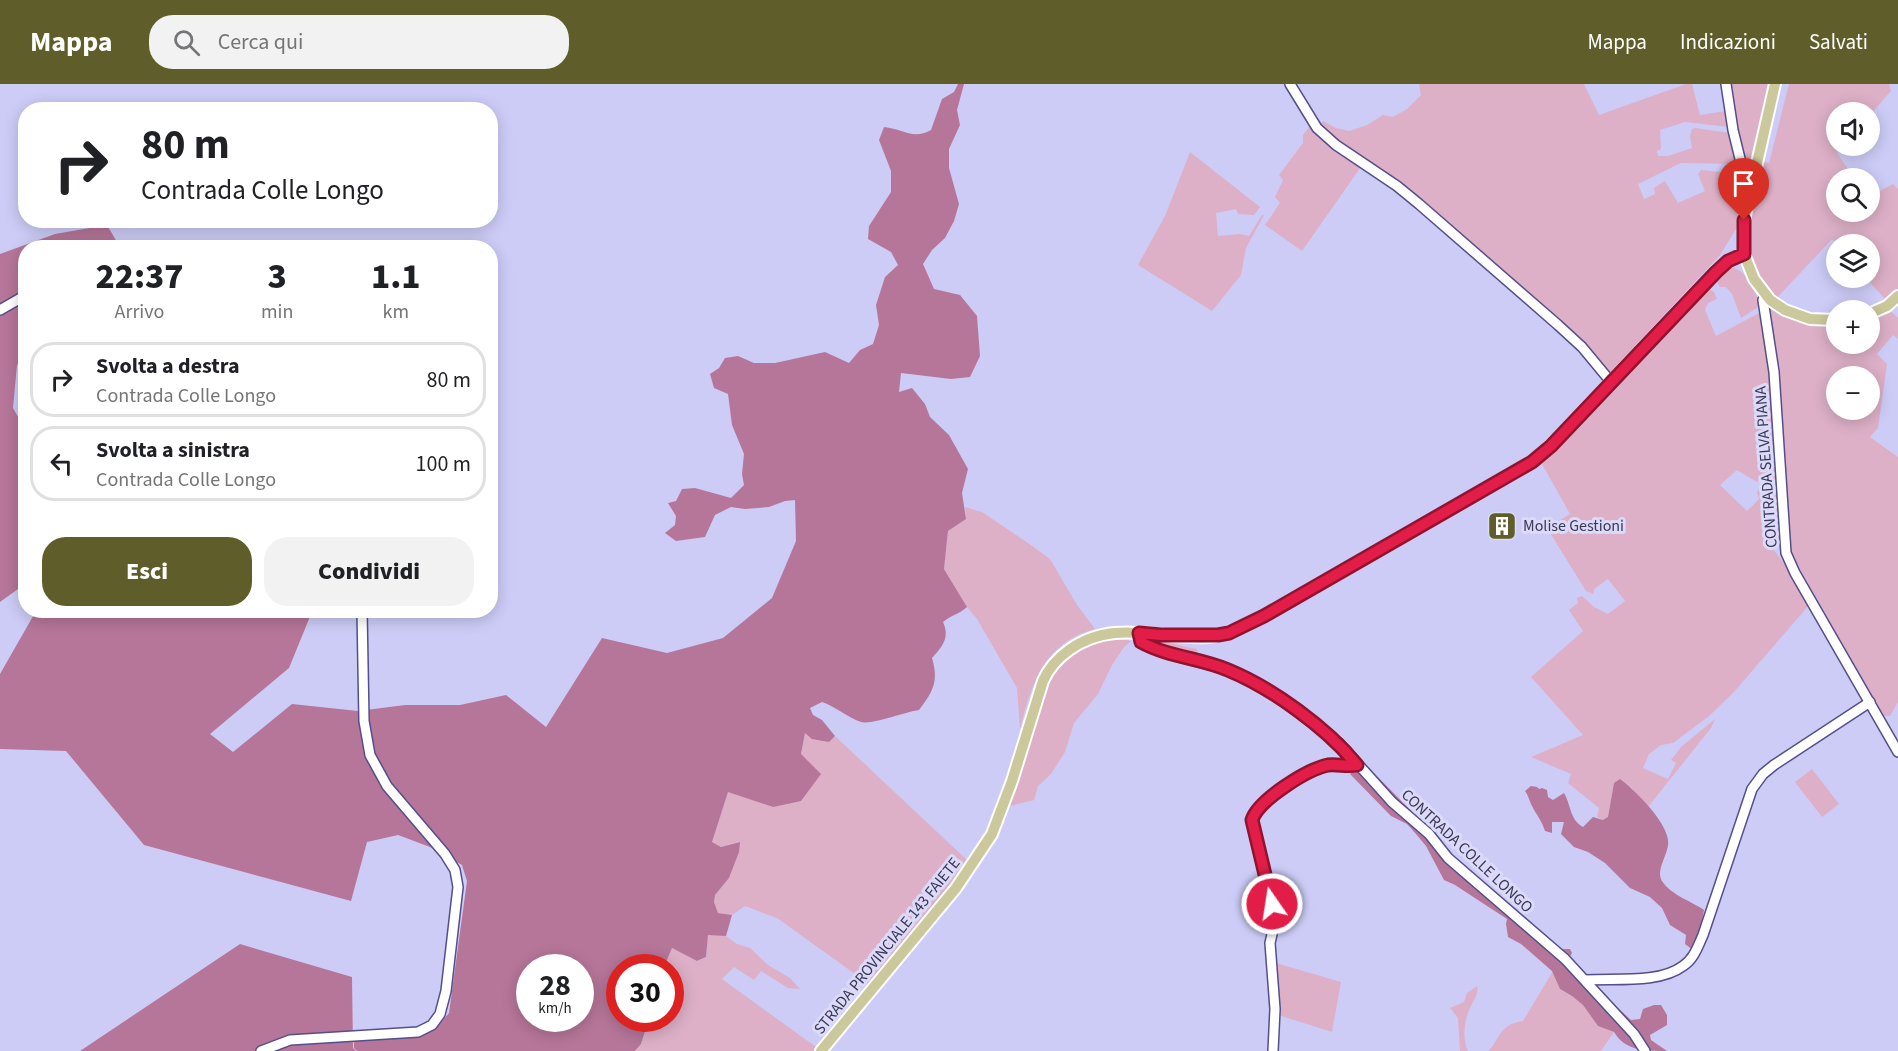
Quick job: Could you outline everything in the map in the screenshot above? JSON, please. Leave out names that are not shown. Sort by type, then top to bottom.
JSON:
[{"type":"main road","points":[[1776,84],[1752,179],[1743,230],[1744,254],[1754,279],[1765,296],[1795,314],[1826,320]]},
{"type":"main road","name":"STRADA PROVINCIALE 143 FAIETE","points":[[821,1051],[956,888],[992,834],[1012,781],[1043,681],[1054,662],[1071,648],[1101,633],[1218,635],[1229,633],[1264,616],[1532,462],[1551,446],[1716,272],[1728,261],[1744,254]]},
{"type":"main road","points":[[1880,309],[1898,296]]},
{"type":"street","points":[[1290,84],[1317,128],[1336,145],[1397,186],[1419,204],[1566,332],[1582,347],[1611,382]]},
{"type":"street","points":[[1726,84],[1733,130],[1743,171],[1752,179]]},
{"type":"street","name":"CONTRADA SELVA PIANA","points":[[1765,296],[1763,300],[1774,372],[1786,553],[1898,752]]},
{"type":"street","points":[[0,310],[18,300]]},
{"type":"street","points":[[261,1051],[290,1040],[418,1032],[432,1025],[440,1014],[446,991],[458,887],[456,870],[387,786],[370,754],[364,721],[362,618]]},
{"type":"street","name":"CONTRADA COLLE LONGO","points":[[1139,633],[1141,642],[1157,650],[1229,670],[1262,688],[1328,734],[1392,802],[1429,834],[1448,858],[1565,959],[1634,1034],[1645,1051]]},
{"type":"street","points":[[1586,980],[1646,978],[1669,973],[1684,966],[1695,953],[1703,935],[1752,789],[1763,774],[1774,765],[1869,702]]},
{"type":"street","points":[[1273,1051],[1275,1009],[1270,943],[1275,921],[1252,820],[1254,812],[1290,784],[1318,768],[1328,765],[1357,765]]},
{"type":"shaded area","points":[[958,84],[964,84],[957,110],[960,125],[949,149],[949,168],[959,204],[954,221],[945,238],[932,250],[923,264],[934,289],[960,295],[977,316],[980,356],[970,377],[951,379],[901,373],[899,392],[912,388],[925,404],[930,417],[949,435],[968,469],[962,493],[966,519],[948,531],[944,569],[967,607],[943,622],[946,632],[944,641],[932,658],[935,680],[928,697],[919,710],[880,720],[861,722],[822,702],[810,708],[813,715],[822,720],[835,736],[829,742],[812,739],[805,733],[801,754],[821,774],[801,801],[773,807],[728,792],[712,842],[721,847],[740,842],[739,852],[729,878],[715,895],[714,902],[718,913],[732,915],[726,936],[708,935],[706,957],[697,961],[672,948],[669,954],[606,954],[606,1032],[645,1032],[641,1044],[635,1051],[357,1051],[354,1048],[354,1041],[420,1036],[434,1030],[449,1013],[467,881],[462,865],[430,847],[398,835],[367,842],[351,901],[144,845],[66,751],[0,749],[0,674],[32,618],[309,618],[289,668],[210,734],[233,752],[292,704],[358,711],[405,705],[460,705],[506,695],[546,727],[602,638],[667,653],[723,638],[772,598],[796,541],[795,500],[769,507],[745,509],[731,507],[715,515],[705,537],[676,541],[665,533],[675,525],[676,516],[668,503],[676,501],[682,489],[695,488],[731,498],[744,485],[742,474],[744,454],[732,425],[728,394],[714,388],[710,374],[719,368],[725,358],[738,356],[754,363],[775,363],[825,352],[849,363],[860,350],[873,344],[879,325],[876,305],[885,277],[898,265],[891,252],[868,239],[869,226],[891,192],[891,171],[879,140],[884,127],[913,134],[931,130],[942,99],[954,92]]},
{"type":"shaded area","points":[[1419,84],[1584,84],[1599,115],[1686,84],[1692,84],[1700,115],[1726,111],[1729,127],[1685,122],[1660,130],[1661,149],[1657,151],[1658,156],[1668,156],[1692,148],[1690,136],[1692,129],[1695,128],[1730,133],[1736,159],[1733,164],[1681,163],[1638,184],[1644,199],[1655,194],[1654,188],[1665,181],[1678,203],[1705,191],[1698,174],[1701,170],[1731,173],[1741,179],[1744,192],[1738,226],[1720,255],[1609,374],[1583,339],[1410,190],[1408,191],[1365,161],[1302,251],[1265,225],[1280,203],[1275,197],[1283,180],[1279,175],[1303,143],[1303,135],[1311,125],[1315,131],[1323,121],[1336,128],[1349,131],[1367,125],[1383,115],[1393,117],[1407,109],[1421,95]]},
{"type":"shaded area","points":[[1729,84],[1771,84],[1753,167],[1748,169],[1736,128]]},
{"type":"shaded area","points":[[1789,84],[1889,84],[1891,91],[1880,104],[1826,102],[1826,156],[1839,156],[1847,168],[1826,168],[1826,222],[1880,222],[1880,191],[1893,184],[1898,189],[1898,289],[1889,298],[1885,299],[1875,288],[1880,288],[1880,234],[1826,234],[1826,245],[1776,299],[1765,287],[1753,266],[1746,242],[1764,162],[1769,163]]},
{"type":"shaded area","points":[[1190,152],[1260,207],[1254,215],[1238,214],[1236,209],[1216,213],[1218,236],[1240,234],[1249,236],[1264,215],[1246,248],[1241,275],[1212,311],[1138,265],[1165,216]]},
{"type":"shaded area","points":[[90,228],[109,228],[116,240],[38,240],[55,234]]},
{"type":"shaded area","points":[[18,247],[18,364],[13,408],[18,417],[18,589],[0,602],[0,254]]},
{"type":"shaded area","points":[[1731,267],[1746,277],[1760,306],[1741,318],[1732,294],[1726,287],[1720,287],[1716,280]]},
{"type":"shaded area","points":[[1708,288],[1714,292],[1717,299],[1708,303],[1705,310],[1716,336],[1761,312],[1771,373],[1775,480],[1766,477],[1757,482],[1737,470],[1720,485],[1747,511],[1759,499],[1757,492],[1760,487],[1768,487],[1777,495],[1781,542],[1777,542],[1770,536],[1767,541],[1810,604],[1733,693],[1709,716],[1673,743],[1661,745],[1649,754],[1643,768],[1668,779],[1676,763],[1671,760],[1681,747],[1715,719],[1711,728],[1648,807],[1631,787],[1614,783],[1608,818],[1603,820],[1597,817],[1599,808],[1568,783],[1571,774],[1531,757],[1583,735],[1531,677],[1583,631],[1569,610],[1578,603],[1577,598],[1582,596],[1594,607],[1608,614],[1625,601],[1608,579],[1594,589],[1593,594],[1586,591],[1547,528],[1570,514],[1542,464]]},
{"type":"shaded area","points":[[1768,307],[1801,322],[1826,326],[1826,354],[1877,354],[1887,364],[1880,414],[1880,366],[1826,366],[1826,420],[1879,420],[1878,428],[1870,437],[1898,457],[1898,702],[1890,716],[1883,716],[1792,555],[1789,542],[1779,373]]},
{"type":"shaded area","points":[[1890,310],[1898,318],[1898,339],[1893,335],[1880,350],[1880,315]]},
{"type":"shaded area","points":[[965,507],[982,512],[1050,559],[1077,605],[1095,629],[1072,638],[1049,658],[1031,692],[1020,729],[1017,688],[977,619],[944,569],[948,531],[966,519]]},
{"type":"shaded area","points":[[1116,638],[1131,641],[1112,665],[1098,694],[1074,723],[1065,752],[1051,774],[1038,786],[1034,800],[1010,806],[1046,687],[1057,668],[1076,651],[1096,642]]},
{"type":"shaded area","points":[[1146,638],[1197,649],[1198,656],[1178,653],[1157,646]]},
{"type":"shaded area","points":[[805,733],[829,742],[835,736],[968,861],[941,898],[869,984],[777,918],[745,906],[732,915],[718,913],[714,902],[715,895],[729,878],[739,852],[739,842],[721,847],[712,842],[728,791],[773,807],[801,754]]},
{"type":"shaded area","points":[[1364,763],[1434,834],[1455,859],[1560,949],[1570,949],[1572,953],[1569,958],[1586,974],[1595,987],[1631,1020],[1640,1019],[1643,1009],[1661,1005],[1667,1015],[1667,1025],[1650,1035],[1651,1040],[1667,1051],[1636,1049],[1624,1043],[1614,1032],[1598,1026],[1583,1005],[1560,989],[1552,971],[1521,944],[1508,937],[1507,919],[1444,880],[1426,846],[1416,834],[1407,824],[1391,816],[1350,774]]},
{"type":"shaded area","points":[[1812,769],[1839,804],[1822,817],[1795,782]]},
{"type":"shaded area","points":[[1620,779],[1649,806],[1666,832],[1668,845],[1660,871],[1662,881],[1676,894],[1704,910],[1699,937],[1693,950],[1685,944],[1686,935],[1670,925],[1662,908],[1650,897],[1630,888],[1605,863],[1588,852],[1574,847],[1561,834],[1564,822],[1552,822],[1552,833],[1545,831],[1525,791],[1531,786],[1542,788],[1547,790],[1548,797],[1553,800],[1564,793],[1573,816],[1583,827],[1593,817],[1603,820],[1608,817],[1614,783]]},
{"type":"shaded area","points":[[708,934],[726,936],[737,944],[750,948],[768,965],[790,978],[800,989],[788,988],[761,971],[754,980],[734,967],[722,979],[816,1047],[813,1051],[635,1051],[641,1044],[645,1032],[684,1032],[684,954],[698,961],[706,957]]},
{"type":"shaded area","points":[[240,944],[352,977],[353,1048],[356,1051],[80,1051]]},
{"type":"shaded area","points":[[672,948],[684,954],[669,954]]},
{"type":"shaded area","points":[[1276,963],[1341,982],[1332,1032],[1278,1015]]},
{"type":"shaded area","points":[[1553,971],[1560,989],[1583,1005],[1598,1026],[1614,1032],[1601,1051],[1488,1051],[1505,1029],[1511,1024],[1523,1021]]},
{"type":"shaded area","points":[[1477,986],[1465,1024],[1464,1035],[1468,1051],[1460,1051],[1458,1018],[1450,1008],[1464,1002],[1467,993]]},
{"type":"place","name":"Molise Gestioni","points":[[1502,526]]},
{"type":"route","points":[[1272,904],[1252,820],[1254,812],[1290,784],[1318,768],[1328,765],[1357,765],[1339,743],[1276,696],[1229,670],[1157,650],[1141,642],[1139,633],[1206,637],[1229,633],[1264,616],[1532,462],[1551,446],[1716,272],[1728,261],[1744,254],[1742,239],[1744,220]]}]
